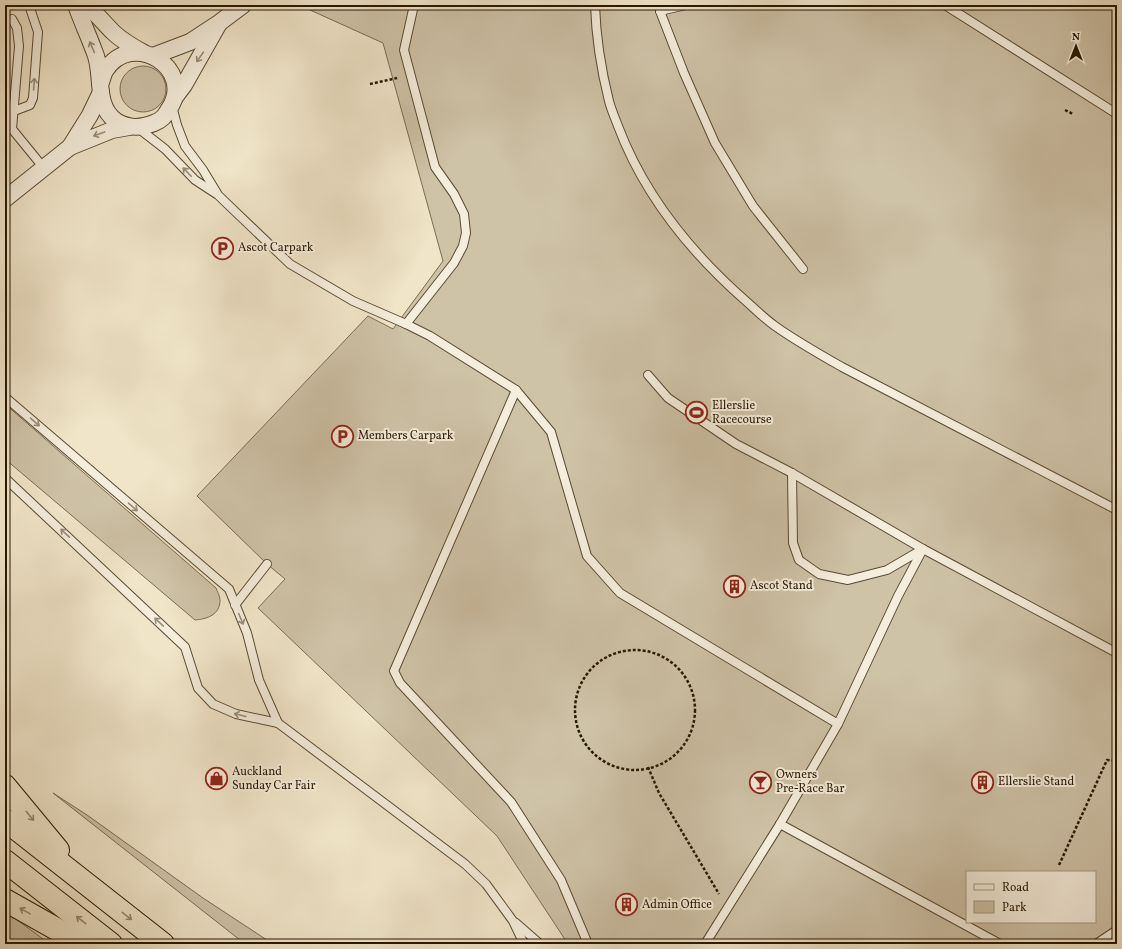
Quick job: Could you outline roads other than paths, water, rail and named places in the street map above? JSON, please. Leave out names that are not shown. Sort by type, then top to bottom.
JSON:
[{"type":"highway","points":[[5,786],[85,884]]},
{"type":"highway","points":[[5,820],[163,944]]},
{"type":"highway","points":[[5,861],[111,944]]},
{"type":"highway","points":[[5,900],[83,944]]},
{"type":"street","points":[[76,5],[97,58],[102,100],[111,116],[117,122],[133,127]]},
{"type":"street","points":[[86,5],[96,13],[113,32],[131,47],[149,54],[167,66],[171,72],[175,84],[174,101]]},
{"type":"street","points":[[70,147],[90,115],[101,89],[104,72],[110,64],[120,56],[131,53],[149,54],[190,42],[243,5]]},
{"type":"street","points":[[5,199],[70,147],[112,130],[142,127],[162,120],[184,85],[219,23]]},
{"type":"lane","points":[[14,110],[30,104],[33,98],[38,32],[29,5]]},
{"type":"lane","points":[[406,324],[454,263],[463,246],[466,233],[464,214],[454,194],[435,167],[404,50],[414,5]]},
{"type":"lane","points":[[595,5],[600,58],[609,102],[624,142],[643,179],[665,214],[706,264],[724,282],[774,325],[797,341],[842,367],[1117,510]]},
{"type":"lane","points":[[686,5],[660,8],[684,72],[715,143],[753,206],[803,269]]},
{"type":"lane","points":[[945,5],[1117,114]]},
{"type":"lane","points":[[12,19],[17,28],[19,46],[12,129],[44,168]]},
{"type":"lane","points":[[174,101],[177,125],[185,146],[204,170],[218,195]]},
{"type":"lane","points":[[133,127],[165,149],[196,180],[218,195],[290,264],[353,301],[430,336],[516,390],[551,432],[587,556],[620,593],[838,724]]},
{"type":"lane","points":[[648,375],[668,398],[736,444],[792,473],[923,549],[1117,653]]},
{"type":"lane","points":[[516,390],[394,671],[400,683],[511,802],[561,880],[588,944]]},
{"type":"lane","points":[[5,397],[229,589],[247,633],[259,680],[278,723]]},
{"type":"lane","points":[[792,473],[793,543],[800,560],[819,574],[848,580],[887,570],[923,549]]},
{"type":"lane","points":[[5,478],[185,647],[198,688],[213,704],[236,714],[278,723],[465,864],[486,884],[513,921],[524,944]]},
{"type":"lane","points":[[705,944],[780,824],[838,724],[898,596],[923,549]]},
{"type":"lane","points":[[235,605],[267,564]]},
{"type":"lane","points":[[780,824],[1000,944]]},
{"type":"lane","points":[[513,921],[540,944]]},
{"type":"lane","points":[[1096,944],[1117,930]]},
{"type":"place","name":"Ascot Carpark","points":[[222,248]]},
{"type":"place","name":"Ellerslie Racecourse","points":[[697,413]]},
{"type":"place","name":"Members Carpark","points":[[343,436]]},
{"type":"place","name":"Ascot Stand","points":[[734,586]]},
{"type":"place","name":"Auckland Sunday Car Fair","points":[[216,779]]},
{"type":"place","name":"Owners Pre-Race Bar","points":[[760,782]]},
{"type":"place","name":"Ellerslie Stand","points":[[983,782]]},
{"type":"place","name":"Admin Office","points":[[627,905]]}]
